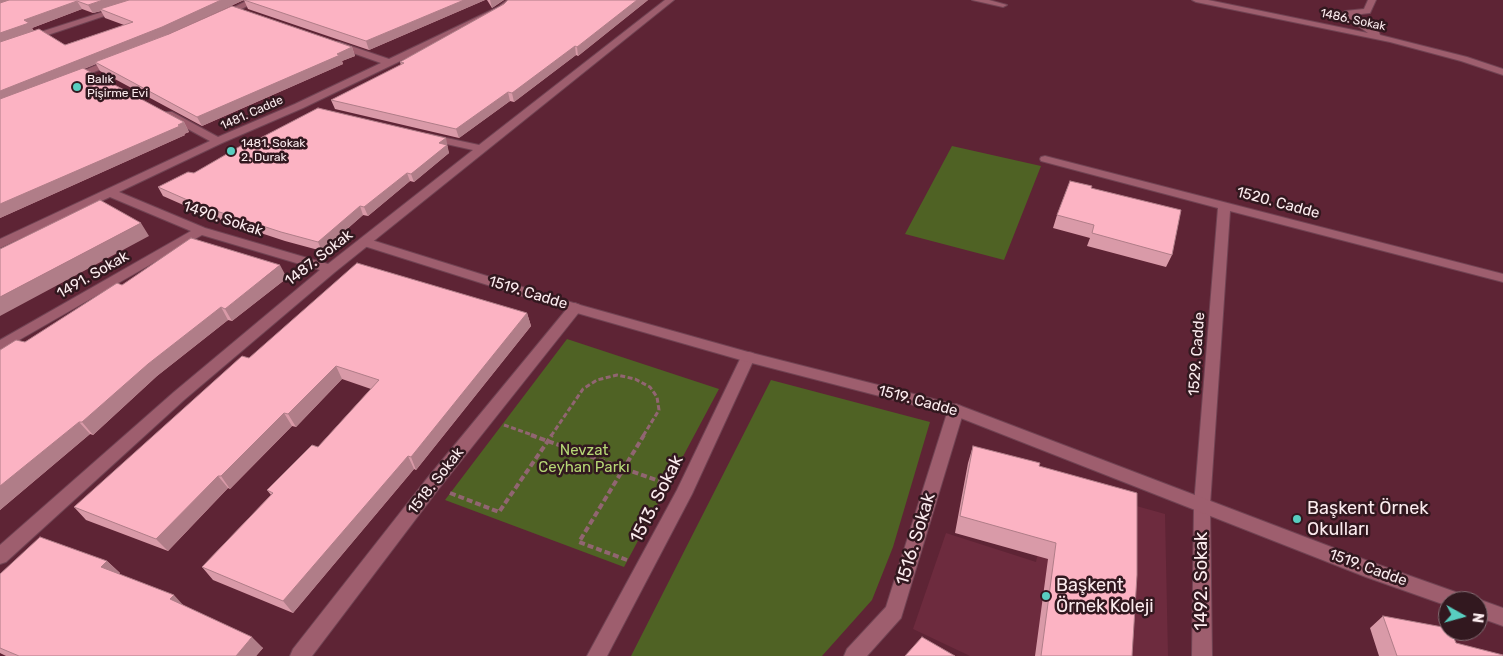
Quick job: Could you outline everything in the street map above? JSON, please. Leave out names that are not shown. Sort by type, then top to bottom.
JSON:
[{"type":"street","points":[[0,48],[148,0]]},
{"type":"street","points":[[212,20],[241,10],[255,0]]},
{"type":"street","name":"1481. Cadde","points":[[0,244],[218,141],[299,106],[387,62],[502,9],[512,0]]},
{"type":"street","name":"1487. Sokak","points":[[0,556],[179,396],[330,269],[670,0]]},
{"type":"street","points":[[976,0],[1003,5]]},
{"type":"street","name":"1486. Sokak","points":[[1196,0],[1384,39],[1464,59],[1503,72]]},
{"type":"street","points":[[1372,0],[1367,11],[1345,14],[1384,39]]},
{"type":"street","points":[[330,42],[387,62]]},
{"type":"street","points":[[61,82],[92,74],[124,57]]},
{"type":"street","points":[[299,106],[318,110]]},
{"type":"street","points":[[157,108],[218,141]]},
{"type":"street","points":[[418,135],[481,149]]},
{"type":"street","name":"1520. Cadde","points":[[1045,159],[1503,278]]},
{"type":"street","name":"1490. Sokak","points":[[109,192],[201,231],[330,269]]},
{"type":"street","name":"1529. Cadde","points":[[1202,505],[1224,206]]},
{"type":"street","name":"1491. Sokak","points":[[0,346],[201,231]]},
{"type":"street","name":"1519. Cadde","points":[[365,242],[575,308],[748,357],[956,410],[1366,569],[1438,594]]},
{"type":"street","name":"1518. Sokak","points":[[300,656],[431,486],[575,308]]},
{"type":"street","name":"1513. Sokak","points":[[597,656],[684,494],[748,357]]},
{"type":"street","name":"1516. Sokak","points":[[854,656],[894,612],[956,410]]},
{"type":"street","name":"1492. Sokak","points":[[1202,505],[1202,656]]},
{"type":"street","points":[[1488,612],[1503,617]]},
{"type":"path","points":[[431,486],[499,512],[583,389],[597,380],[616,375],[636,380],[650,387],[657,398],[659,410],[579,542],[644,567]]},
{"type":"path","points":[[503,424],[668,484]]},
{"type":"shaded area","name":"Başkent Örnek Koleji","points":[[1051,482],[1165,514],[1168,656],[970,656],[913,629],[946,533],[1036,562]]},
{"type":"green space","points":[[952,146],[1041,166],[1004,260],[905,234]]},
{"type":"green space","name":"Nevzat Ceyhan Parkı","points":[[567,339],[719,389],[624,567],[445,500]]},
{"type":"green space","points":[[771,380],[930,422],[893,547],[872,600],[822,656],[631,656]]},
{"type":"building","points":[[9,0],[103,0],[88,5],[77,1],[24,20],[29,23],[0,33],[0,3]]},
{"type":"building","points":[[129,0],[221,0],[162,27],[0,91],[0,42],[39,29],[65,45],[133,22],[100,9]]},
{"type":"building","points":[[244,0],[464,0],[366,41]]},
{"type":"building","points":[[508,0],[637,0],[577,47],[575,46],[512,93],[508,92],[456,129],[331,100],[404,63],[400,62]]},
{"type":"building","points":[[232,6],[352,47],[337,54],[340,55],[197,117],[95,62],[169,34]]},
{"type":"building","points":[[83,68],[184,122],[178,125],[180,126],[0,204],[0,99]]},
{"type":"building","points":[[318,108],[446,138],[439,143],[447,145],[411,174],[407,173],[364,207],[360,206],[318,242],[201,206],[158,187],[188,172],[194,173],[244,144],[247,145]]},
{"type":"building","points":[[1070,181],[1181,210],[1172,255],[1092,233],[1094,225],[1057,215]]},
{"type":"building","points":[[100,200],[141,223],[0,297],[0,249]]},
{"type":"building","points":[[191,238],[280,265],[225,309],[221,307],[148,364],[82,422],[79,422],[0,486],[0,350],[16,340],[25,342],[117,283],[122,285]]},
{"type":"building","points":[[357,263],[527,313],[411,457],[408,456],[283,601],[202,567],[273,493],[267,490],[312,445],[318,447],[379,380],[336,366],[288,414],[284,413],[221,476],[218,476],[156,539],[74,507],[242,356],[249,358]]},
{"type":"building","points":[[973,446],[1040,463],[1039,466],[1137,493],[1137,575],[1132,656],[1041,656],[1056,543],[960,516]]},
{"type":"building","points":[[40,537],[107,561],[101,567],[174,595],[170,599],[252,637],[236,656],[19,656],[0,648],[0,574]]},
{"type":"building","points":[[1383,616],[1438,626],[1438,641],[1455,641],[1456,643],[1503,655],[1503,656],[1397,656]]},
{"type":"building","points":[[922,637],[955,656],[905,656]]},
{"type":"place","name":"Balık Pişirme Evi","points":[[77,87]]},
{"type":"place","name":"1481. Sokak 2. Durak","points":[[231,151]]},
{"type":"place","name":"Başkent Örnek Okulları","points":[[1297,519]]},
{"type":"place","name":"Başkent Örnek Koleji","points":[[1046,596]]}]
